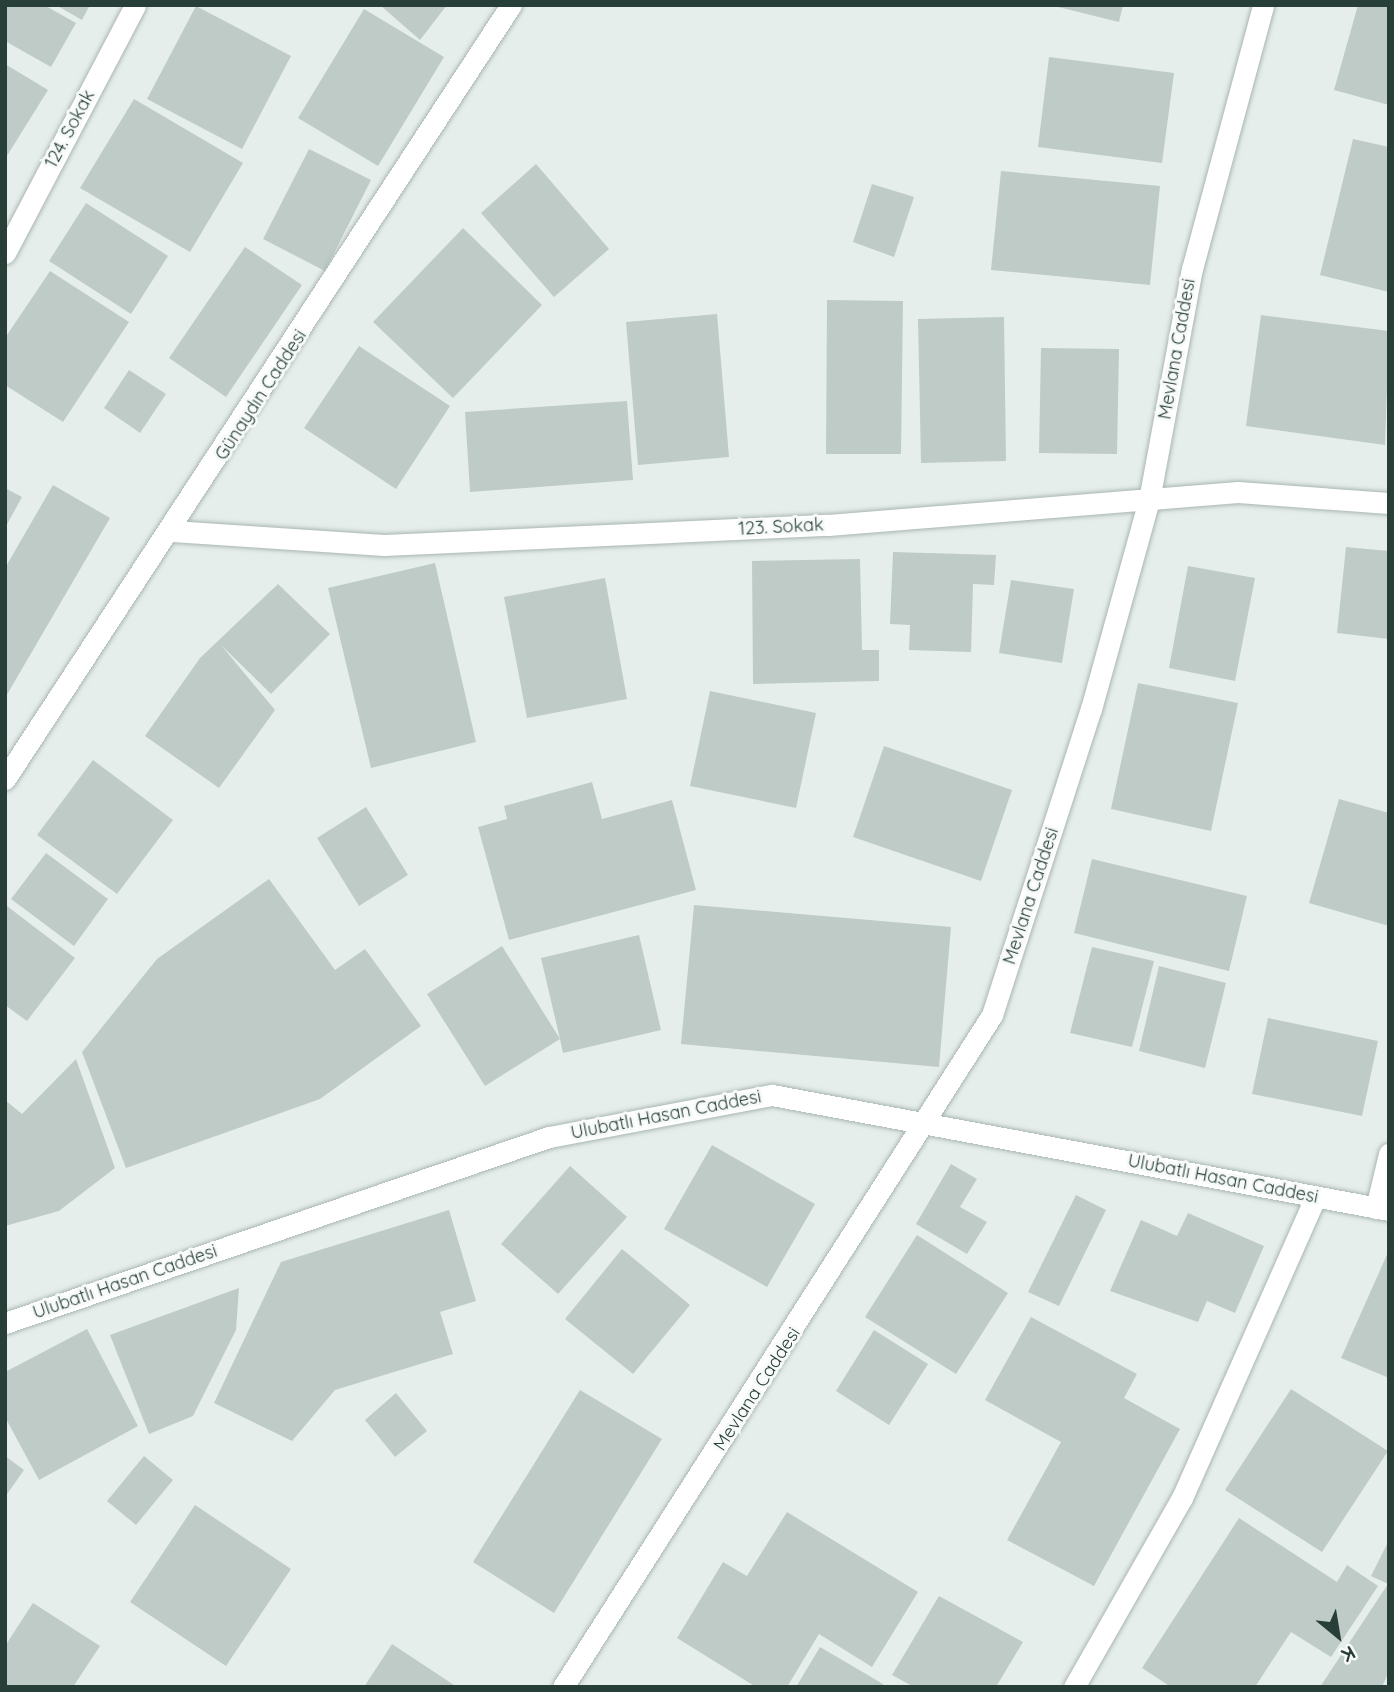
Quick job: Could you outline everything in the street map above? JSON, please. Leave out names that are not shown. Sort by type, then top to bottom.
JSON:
[{"type":"street","name":"124. Sokak","points":[[5,253],[135,5]]},
{"type":"street","name":"Günaydın Caddesi","points":[[8,771],[172,531],[511,5]]},
{"type":"street","name":"Mevlana Caddesi","points":[[563,1687],[927,1124],[992,1015],[1091,709],[1149,500],[1192,270],[1263,5]]},
{"type":"street","name":"123. Sokak","points":[[172,531],[384,545],[828,525],[1238,492],[1389,503]]},
{"type":"street","name":"Ulubatlı Hasan Caddesi","points":[[5,1323],[549,1137],[772,1095],[1382,1209]]},
{"type":"street","points":[[1382,1209],[1389,1154]]},
{"type":"street","points":[[1074,1687],[1182,1498],[1316,1196]]},
{"type":"building","points":[[5,5],[44,5],[76,23],[51,67],[5,41]]},
{"type":"building","points":[[56,5],[90,5],[82,20]]},
{"type":"building","points":[[380,5],[447,5],[420,40]]},
{"type":"building","points":[[1050,5],[1123,5],[1119,22]]},
{"type":"building","points":[[1358,5],[1389,5],[1389,105],[1334,90]]},
{"type":"building","points":[[196,6],[291,56],[242,149],[147,99]]},
{"type":"building","points":[[364,9],[444,57],[378,166],[298,118]]},
{"type":"building","points":[[1049,57],[1174,73],[1162,163],[1038,147]]},
{"type":"building","points":[[5,64],[48,90],[5,159]]},
{"type":"building","points":[[134,99],[243,163],[190,252],[80,188]]},
{"type":"building","points":[[1353,139],[1389,147],[1389,292],[1320,275]]},
{"type":"building","points":[[309,149],[371,180],[325,271],[263,239]]},
{"type":"building","points":[[536,164],[609,249],[554,297],[481,213]]},
{"type":"building","points":[[1001,171],[1160,186],[1150,285],[991,270]]},
{"type":"building","points":[[872,184],[914,197],[894,257],[853,242]]},
{"type":"building","points":[[86,203],[168,256],[131,314],[49,261]]},
{"type":"building","points":[[463,228],[542,305],[453,398],[373,322]]},
{"type":"building","points":[[245,247],[302,285],[226,397],[169,358]]},
{"type":"building","points":[[50,271],[129,322],[63,422],[5,385],[5,338]]},
{"type":"building","points":[[827,300],[903,301],[901,454],[826,454]]},
{"type":"building","points":[[717,314],[729,457],[638,465],[626,322]]},
{"type":"building","points":[[1261,315],[1389,331],[1385,445],[1246,426]]},
{"type":"building","points":[[1004,317],[1006,461],[921,463],[918,319]]},
{"type":"building","points":[[359,346],[450,406],[396,489],[304,428]]},
{"type":"building","points":[[1041,348],[1119,349],[1117,454],[1039,453]]},
{"type":"building","points":[[129,370],[166,394],[140,433],[104,408]]},
{"type":"building","points":[[627,401],[633,480],[470,492],[465,412]]},
{"type":"building","points":[[53,485],[110,518],[5,698],[5,568]]},
{"type":"building","points":[[5,488],[22,497],[5,528]]},
{"type":"building","points":[[1346,547],[1389,551],[1389,639],[1337,633]]},
{"type":"building","points":[[893,552],[996,555],[994,585],[973,584],[971,652],[909,650],[910,625],[890,624]]},
{"type":"building","points":[[860,559],[862,650],[879,650],[879,681],[753,684],[752,561]]},
{"type":"building","points":[[435,563],[476,742],[371,768],[328,588]]},
{"type":"building","points":[[1188,566],[1255,578],[1235,681],[1169,668]]},
{"type":"building","points":[[605,578],[627,699],[527,718],[504,597]]},
{"type":"building","points":[[1011,580],[1074,589],[1062,663],[999,653]]},
{"type":"building","points":[[278,584],[330,634],[271,694],[221,645],[275,710],[219,788],[145,736],[200,658]]},
{"type":"building","points":[[1138,683],[1238,703],[1211,831],[1111,809]]},
{"type":"building","points":[[710,691],[816,713],[796,808],[690,786]]},
{"type":"building","points":[[884,746],[1012,790],[981,881],[853,837]]},
{"type":"building","points":[[93,760],[173,820],[117,894],[37,835]]},
{"type":"building","points":[[592,782],[602,819],[672,800],[696,890],[509,940],[478,827],[507,819],[504,806]]},
{"type":"building","points":[[1339,799],[1389,813],[1389,926],[1309,903]]},
{"type":"building","points":[[366,807],[408,875],[359,906],[317,838]]},
{"type":"building","points":[[46,853],[108,899],[74,946],[11,899]]},
{"type":"building","points":[[1092,859],[1247,896],[1229,971],[1074,933]]},
{"type":"building","points":[[269,879],[335,970],[365,949],[421,1026],[320,1099],[126,1168],[82,1052],[157,959]]},
{"type":"building","points":[[694,905],[951,927],[939,1067],[681,1044]]},
{"type":"building","points":[[7,906],[75,958],[27,1021],[5,1005]]},
{"type":"building","points":[[639,935],[661,1030],[563,1053],[541,958]]},
{"type":"building","points":[[502,946],[560,1039],[485,1086],[427,994]]},
{"type":"building","points":[[1092,947],[1154,961],[1132,1047],[1070,1033]]},
{"type":"building","points":[[1159,966],[1226,983],[1205,1068],[1139,1051]]},
{"type":"building","points":[[1268,1018],[1378,1041],[1362,1116],[1252,1094]]},
{"type":"building","points":[[76,1059],[115,1168],[59,1211],[5,1226],[5,1100],[22,1114]]},
{"type":"building","points":[[712,1145],[815,1204],[767,1287],[664,1229]]},
{"type":"building","points":[[951,1164],[977,1179],[960,1207],[987,1222],[967,1254],[916,1224]]},
{"type":"building","points":[[570,1166],[627,1217],[558,1294],[501,1244]]},
{"type":"building","points":[[1076,1195],[1106,1210],[1059,1306],[1028,1292]]},
{"type":"building","points":[[449,1210],[476,1301],[440,1312],[453,1354],[335,1390],[292,1441],[214,1403],[281,1262]]},
{"type":"building","points":[[1188,1213],[1264,1246],[1235,1313],[1207,1301],[1198,1322],[1110,1291],[1141,1220],[1177,1236]]},
{"type":"building","points":[[917,1235],[1008,1293],[956,1374],[865,1317]]},
{"type":"building","points":[[622,1249],[690,1305],[633,1374],[565,1319]]},
{"type":"building","points":[[1389,1250],[1389,1378],[1341,1358]]},
{"type":"building","points":[[239,1288],[236,1330],[193,1416],[149,1434],[110,1335]]},
{"type":"building","points":[[1031,1317],[1137,1374],[1124,1398],[1180,1429],[1094,1586],[1007,1540],[1061,1442],[985,1400]]},
{"type":"building","points":[[87,1329],[138,1426],[39,1480],[5,1417],[5,1372]]},
{"type":"building","points":[[874,1330],[928,1364],[889,1425],[836,1391]]},
{"type":"building","points":[[1291,1389],[1388,1451],[1322,1552],[1225,1490]]},
{"type":"building","points":[[580,1390],[662,1439],[554,1613],[473,1562]]},
{"type":"building","points":[[396,1393],[427,1431],[395,1457],[365,1420]]},
{"type":"building","points":[[5,1456],[24,1470],[5,1497]]},
{"type":"building","points":[[144,1456],[173,1480],[136,1525],[107,1501]]},
{"type":"building","points":[[195,1505],[291,1569],[226,1666],[130,1602]]},
{"type":"building","points":[[787,1512],[918,1592],[872,1667],[819,1634],[787,1687],[756,1687],[677,1638],[723,1562],[747,1576]]},
{"type":"building","points":[[1239,1518],[1337,1582],[1347,1565],[1378,1586],[1331,1657],[1291,1632],[1255,1687],[1171,1687],[1142,1668]]},
{"type":"building","points":[[1389,1540],[1389,1671],[1382,1687],[1320,1687],[1388,1584],[1371,1576]]},
{"type":"building","points":[[939,1596],[1023,1642],[996,1687],[914,1687],[892,1675]]},
{"type":"building","points":[[33,1603],[100,1646],[73,1687],[5,1687],[5,1646]]},
{"type":"building","points":[[392,1644],[457,1687],[364,1687]]},
{"type":"building","points":[[820,1647],[878,1681],[887,1687],[796,1687]]}]
